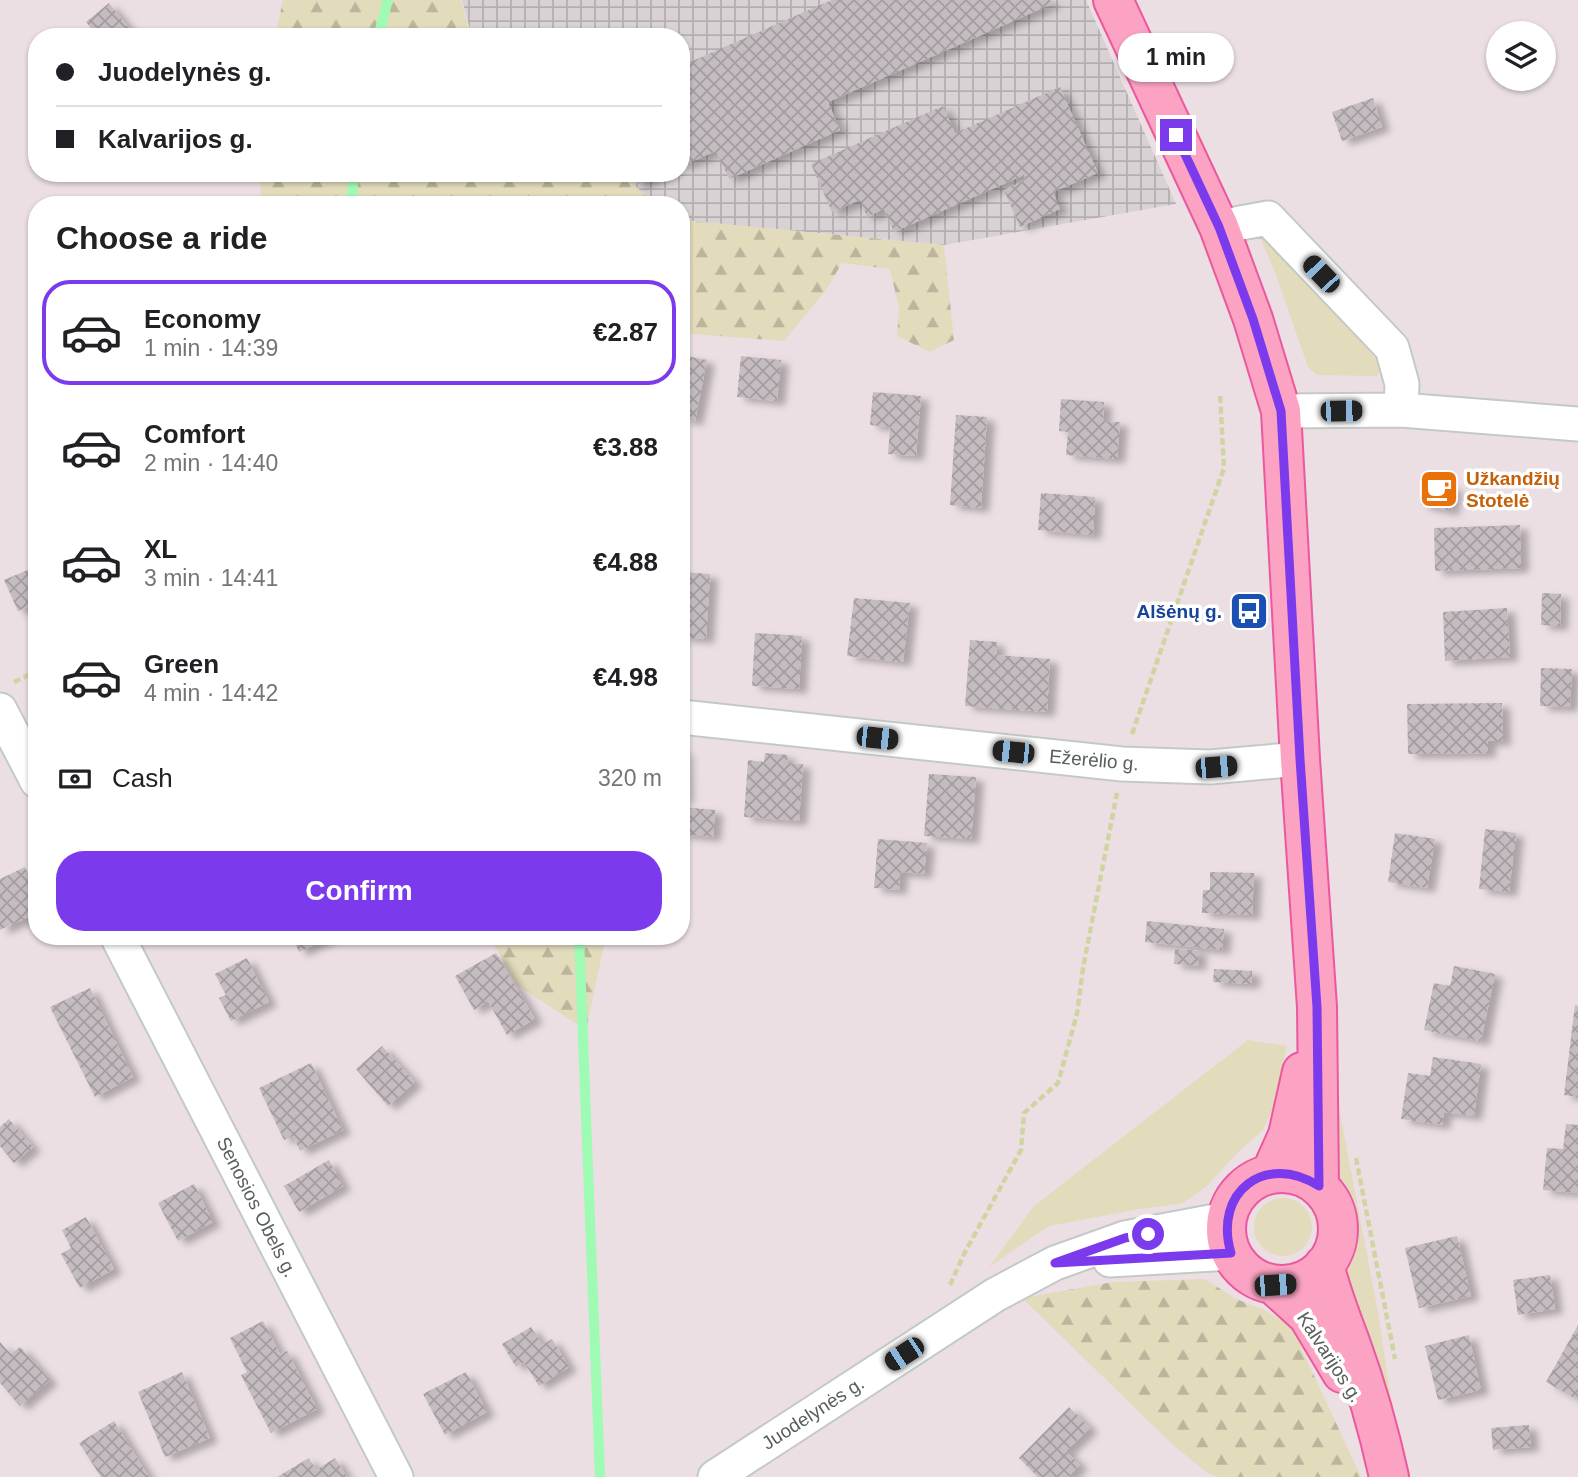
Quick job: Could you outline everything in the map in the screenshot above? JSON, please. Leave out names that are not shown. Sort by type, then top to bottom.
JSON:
[{"type":"main road","points":[[1113,0],[1219,227],[1253,319],[1281,411],[1317,1007],[1319,1186]]},
{"type":"main road","points":[[1271,1173],[1287,1135],[1317,1007]]},
{"type":"main road","points":[[1271,1173],[1305,1177],[1319,1186],[1330,1200],[1337,1225],[1334,1250],[1324,1265],[1310,1277],[1275,1285],[1256,1279],[1242,1268],[1229,1236],[1232,1202],[1242,1189],[1271,1173]]},
{"type":"main road","name":"Kalvarijos g.","points":[[1324,1265],[1334,1305],[1350,1343],[1380,1435],[1389,1477]]},
{"type":"main road","name":"Kalvarijos g.","points":[[1275,1285],[1308,1316],[1380,1435]]},
{"type":"street","points":[[1219,227],[1268,218],[1392,348],[1402,384],[1401,410]]},
{"type":"street","points":[[1281,411],[1401,410],[1578,424]]},
{"type":"street","points":[[6,696],[28,756]]},
{"type":"street","name":"Ežerėlio g.","points":[[690,718],[1122,764],[1210,767],[1300,759]]},
{"type":"street","name":"Senosios Obels g.","points":[[122,945],[396,1477]]},
{"type":"street","name":"Juodelynės g.","points":[[715,1477],[995,1295],[1055,1263],[1125,1238],[1229,1236]]},
{"type":"path","points":[[947,1291],[964,1254],[1021,1150],[1024,1113],[1058,1083],[1077,1014],[1083,968],[1122,764],[1224,468],[1220,393]]},
{"type":"path","points":[[6,696],[28,678]]},
{"type":"path","points":[[1355,1155],[1397,1371]]},
{"type":"shaded area","points":[[462,0],[1086,0],[1176,204],[944,245],[690,221],[690,196],[646,196],[631,182],[690,182],[690,28],[470,28]]},
{"type":"green space","points":[[283,0],[461,0],[469,28],[277,28]]},
{"type":"green space","points":[[260,182],[631,182],[646,196],[261,196]]},
{"type":"green space","points":[[690,221],[944,245],[954,340],[930,352],[897,336],[899,308],[890,269],[842,263],[826,290],[784,341],[690,334]]},
{"type":"green space","points":[[1259,236],[1274,242],[1375,358],[1381,369],[1377,376],[1317,375],[1308,367],[1275,272]]},
{"type":"green space","points":[[494,945],[604,945],[586,1030],[517,985]]},
{"type":"green space","points":[[1248,1040],[1287,1046],[1274,1106],[1263,1130],[1237,1153],[1206,1187],[1183,1203],[1049,1226],[989,1267],[1034,1206]]},
{"type":"green space","points":[[1335,1087],[1378,1312],[1396,1432],[1352,1317],[1343,1264],[1354,1234],[1353,1211],[1337,1179]]},
{"type":"green space","points":[[1283,1198],[1294,1200],[1307,1211],[1312,1227],[1310,1238],[1299,1251],[1283,1256],[1272,1254],[1259,1243],[1254,1227],[1256,1216],[1267,1203]]},
{"type":"green space","points":[[1205,1279],[1236,1299],[1267,1311],[1292,1328],[1361,1477],[1217,1477],[1205,1471],[1171,1443],[1022,1298],[1113,1282]]},
{"type":"building","points":[[832,0],[1050,0],[1052,4],[828,102],[840,130],[729,179],[716,151],[690,162],[690,62]]},
{"type":"building","points":[[109,3],[129,28],[91,28],[86,22]]},
{"type":"building","points":[[1060,87],[1098,173],[1053,192],[1060,209],[1020,227],[1004,190],[1026,180],[1024,175],[894,232],[884,209],[867,217],[860,200],[832,212],[811,164],[943,106],[955,133]]},
{"type":"building","points":[[1373,98],[1382,127],[1342,141],[1332,112]]},
{"type":"building","points":[[741,356],[781,360],[777,401],[737,397]]},
{"type":"building","points":[[690,357],[707,360],[695,421],[690,420]]},
{"type":"building","points":[[873,392],[921,396],[916,456],[888,454],[890,427],[870,425]]},
{"type":"building","points":[[1061,399],[1104,402],[1103,421],[1120,422],[1117,459],[1066,455],[1068,432],[1059,431]]},
{"type":"building","points":[[956,415],[987,417],[981,508],[950,505]]},
{"type":"building","points":[[1426,481],[1455,487],[1451,511],[1421,505]]},
{"type":"building","points":[[1041,493],[1095,497],[1093,535],[1038,530]]},
{"type":"building","points":[[1520,525],[1521,568],[1435,571],[1434,528]]},
{"type":"building","points":[[28,570],[28,607],[18,611],[4,580]]},
{"type":"building","points":[[690,573],[710,574],[706,639],[690,638]]},
{"type":"building","points":[[1542,593],[1561,594],[1560,626],[1541,625]]},
{"type":"building","points":[[854,598],[910,603],[903,662],[847,656]]},
{"type":"building","points":[[1507,608],[1510,657],[1445,661],[1443,612]]},
{"type":"building","points":[[755,633],[802,636],[799,689],[752,686]]},
{"type":"building","points":[[970,640],[997,642],[996,655],[1050,659],[1047,712],[965,706]]},
{"type":"building","points":[[1541,668],[1572,669],[1570,707],[1540,706]]},
{"type":"building","points":[[1502,703],[1503,741],[1488,741],[1488,753],[1408,754],[1407,704]]},
{"type":"building","points":[[765,753],[788,755],[787,763],[803,764],[799,821],[744,817],[748,760],[764,762]]},
{"type":"building","points":[[929,774],[976,777],[971,839],[924,836]]},
{"type":"building","points":[[690,808],[715,810],[713,837],[690,835]]},
{"type":"building","points":[[1485,829],[1516,833],[1509,892],[1479,889]]},
{"type":"building","points":[[1395,833],[1435,839],[1427,888],[1388,882]]},
{"type":"building","points":[[878,839],[927,843],[924,874],[900,872],[899,890],[874,888]]},
{"type":"building","points":[[25,867],[28,873],[28,917],[0,930],[0,879]]},
{"type":"building","points":[[1210,872],[1254,873],[1252,915],[1202,913],[1203,890],[1210,890]]},
{"type":"building","points":[[1147,921],[1224,929],[1222,950],[1145,942]]},
{"type":"building","points":[[296,945],[314,945],[299,952]]},
{"type":"building","points":[[1175,949],[1199,951],[1198,966],[1174,964]]},
{"type":"building","points":[[496,953],[535,1019],[507,1035],[488,1001],[474,1010],[455,976]]},
{"type":"building","points":[[247,958],[269,1002],[231,1021],[219,998],[226,995],[215,974]]},
{"type":"building","points":[[1454,966],[1495,974],[1481,1041],[1424,1030],[1434,983],[1450,986]]},
{"type":"building","points":[[1214,969],[1252,971],[1252,984],[1213,982]]},
{"type":"building","points":[[90,988],[133,1077],[95,1097],[50,1007]]},
{"type":"building","points":[[1575,1005],[1578,1006],[1578,1097],[1564,1095]]},
{"type":"building","points":[[382,1046],[415,1082],[388,1106],[356,1069]]},
{"type":"building","points":[[1433,1057],[1481,1064],[1474,1116],[1444,1112],[1442,1125],[1401,1119],[1408,1073],[1430,1076]]},
{"type":"building","points":[[311,1063],[343,1130],[300,1151],[293,1136],[284,1140],[259,1088]]},
{"type":"building","points":[[9,1119],[33,1147],[14,1163],[0,1146],[0,1127]]},
{"type":"building","points":[[1566,1124],[1578,1125],[1578,1193],[1543,1190],[1547,1148],[1563,1149]]},
{"type":"building","points":[[329,1160],[343,1186],[299,1212],[284,1186]]},
{"type":"building","points":[[194,1184],[213,1222],[178,1241],[158,1203]]},
{"type":"building","points":[[86,1217],[114,1269],[80,1288],[61,1254],[71,1248],[62,1230]]},
{"type":"building","points":[[1457,1236],[1471,1296],[1419,1308],[1405,1248]]},
{"type":"building","points":[[1550,1275],[1555,1309],[1518,1315],[1513,1280]]},
{"type":"building","points":[[263,1321],[280,1354],[287,1351],[317,1409],[271,1433],[241,1375],[247,1372],[230,1338]]},
{"type":"building","points":[[1578,1325],[1578,1400],[1546,1382]]},
{"type":"building","points":[[531,1327],[542,1345],[552,1339],[569,1367],[539,1386],[524,1362],[516,1367],[502,1344]]},
{"type":"building","points":[[1469,1335],[1481,1390],[1438,1400],[1425,1346]]},
{"type":"building","points":[[0,1342],[11,1354],[20,1347],[50,1380],[20,1406],[0,1383]]},
{"type":"building","points":[[182,1372],[210,1438],[165,1457],[138,1392]]},
{"type":"building","points":[[466,1372],[487,1412],[445,1435],[423,1394]]},
{"type":"building","points":[[1069,1407],[1090,1428],[1066,1451],[1080,1465],[1068,1477],[1038,1477],[1019,1458]]},
{"type":"building","points":[[114,1421],[149,1477],[101,1477],[79,1443]]},
{"type":"building","points":[[1529,1425],[1531,1447],[1493,1450],[1491,1428]]},
{"type":"building","points":[[309,1458],[316,1470],[335,1458],[347,1477],[277,1477]]},
{"type":"waterway","points":[[380,28],[388,0]]},
{"type":"waterway","points":[[352,196],[353,182]]},
{"type":"waterway","points":[[579,945],[600,1477]]},
{"type":"place","name":"Užkandžių Stotelė","points":[[1439,489]]},
{"type":"place","name":"Alšėnų g.","points":[[1249,611]]},
{"type":"route","points":[[1148,1234],[1125,1238],[1055,1263],[1231,1253],[1226,1236],[1226,1219],[1232,1202],[1242,1189],[1271,1173],[1305,1177],[1319,1186],[1317,1007],[1288,562],[1281,411],[1253,319],[1219,227],[1176,135]]}]
